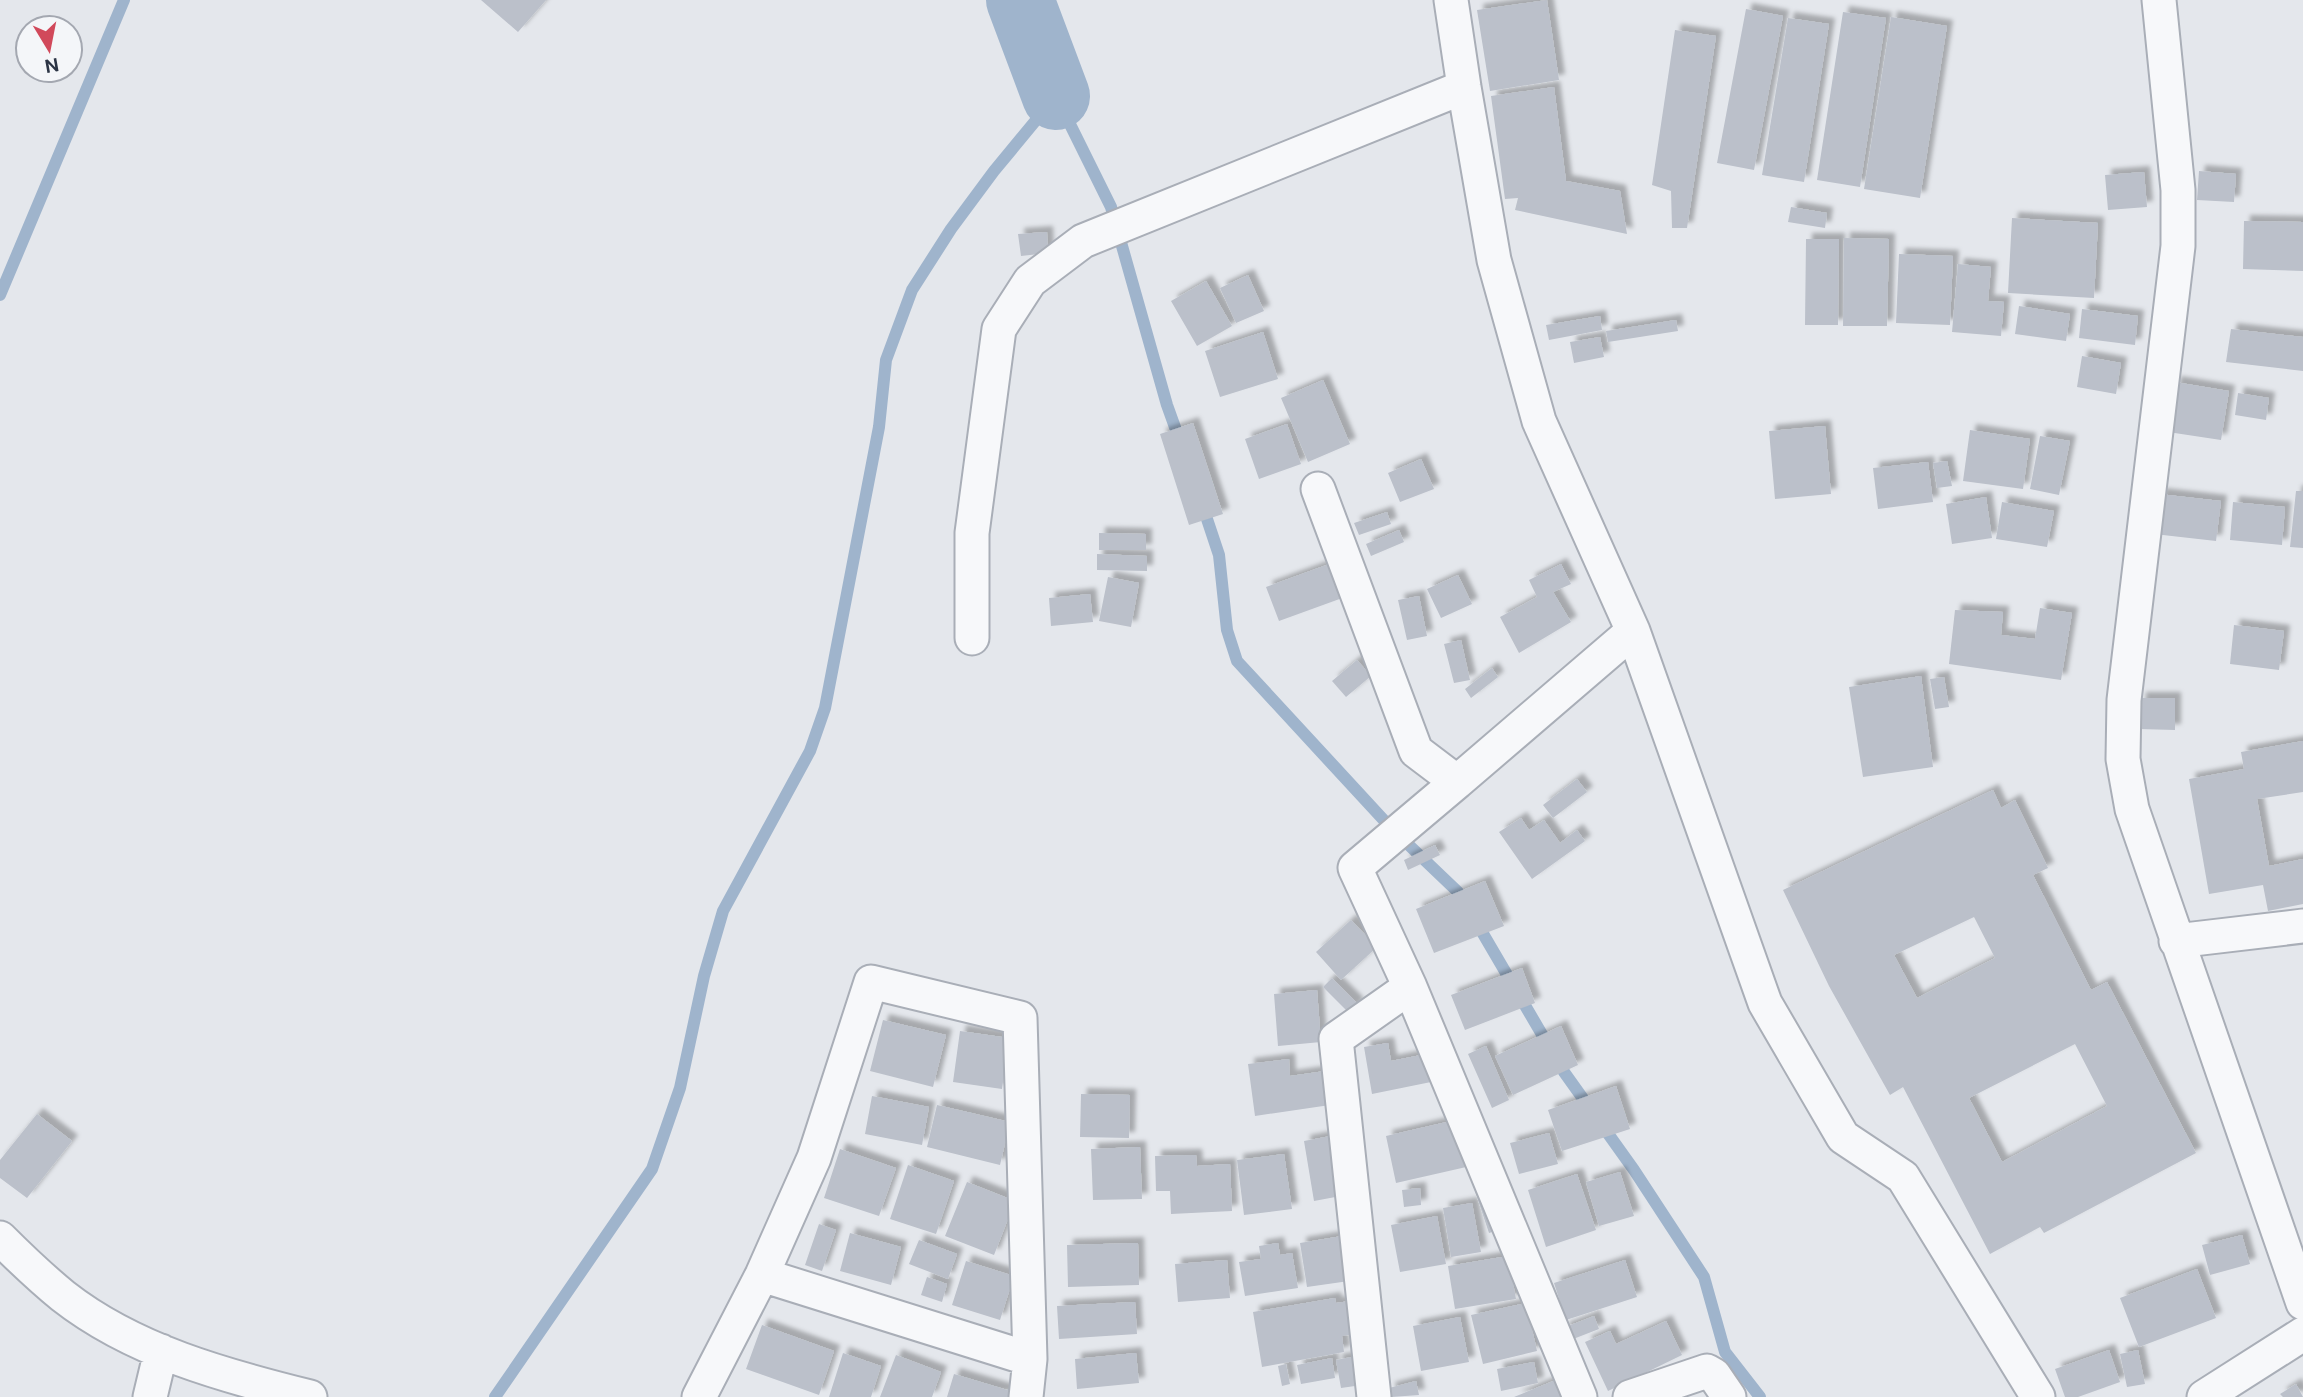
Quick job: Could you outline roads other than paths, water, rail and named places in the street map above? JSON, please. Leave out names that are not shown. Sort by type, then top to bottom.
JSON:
[{"type":"street","points":[[1451,0],[1494,260],[1539,421],[1633,631],[1765,1003],[1843,1137],[1903,1177],[2038,1397]]},
{"type":"street","points":[[2159,0],[2178,190],[2178,246],[2124,700],[2123,759],[2132,809],[2303,1303]]},
{"type":"street","points":[[972,638],[972,533],[999,329],[1030,281],[1083,241],[1464,88]]},
{"type":"street","points":[[1318,489],[1416,751],[1457,782]]},
{"type":"street","points":[[1580,1397],[1409,987],[1354,868],[1633,631]]},
{"type":"street","points":[[2176,941],[2303,926]]},
{"type":"street","points":[[699,1397],[762,1275],[814,1158],[871,982],[1020,1018],[1030,1359],[1026,1397]]},
{"type":"street","points":[[1374,1397],[1336,1039],[1409,987]]},
{"type":"street","points":[[0,1238],[65,1297],[112,1327],[160,1351],[255,1384],[310,1397]]},
{"type":"street","points":[[762,1275],[1030,1359]]},
{"type":"street","points":[[2204,1397],[2303,1334]]},
{"type":"street","points":[[150,1397],[160,1351]]},
{"type":"street","points":[[1630,1397],[1707,1371],[1714,1375],[1729,1397]]},
{"type":"waterway","points":[[0,295],[124,0]]},
{"type":"waterway","points":[[1020,0],[1056,96]]},
{"type":"waterway","points":[[495,1397],[652,1169],[680,1088],[704,976],[723,911],[810,751],[825,708],[879,427],[886,360],[912,290],[951,229],[994,171],[1056,96],[1111,207],[1167,405],[1181,444]]},
{"type":"waterway","points":[[1202,504],[1219,555],[1227,630],[1237,661],[1392,829],[1458,892],[1465,905]]},
{"type":"waterway","points":[[1475,920],[1564,1072],[1634,1170],[1704,1277],[1725,1352],[1760,1397]]}]
